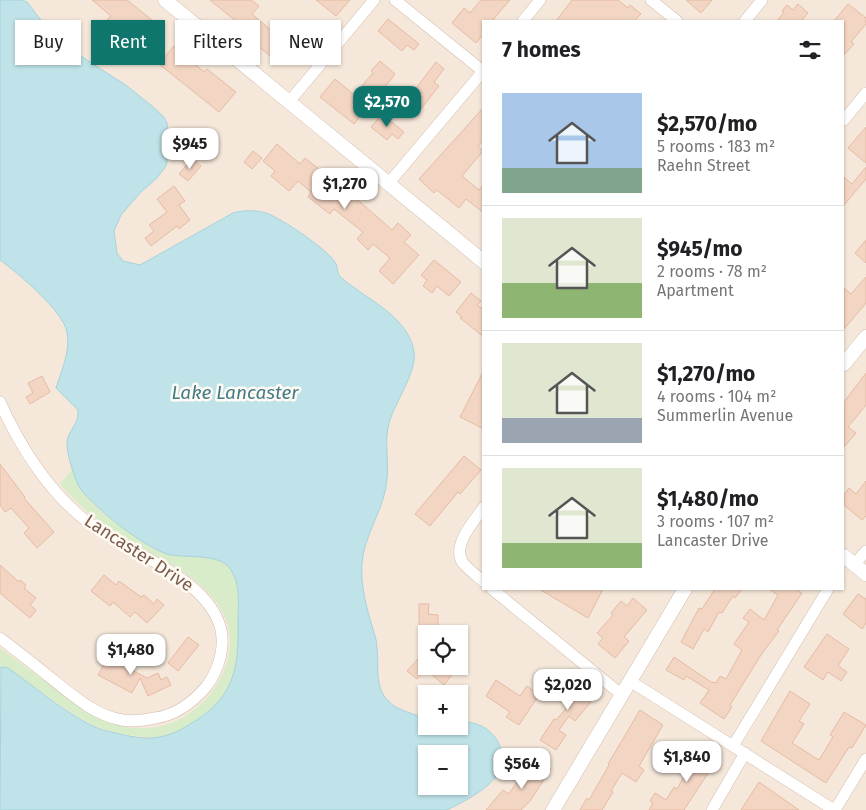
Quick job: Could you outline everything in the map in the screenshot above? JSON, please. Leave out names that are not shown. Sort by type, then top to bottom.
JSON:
[{"type":"street","points":[[165,0],[482,260]]},
{"type":"street","points":[[289,102],[374,0]]},
{"type":"street","points":[[395,0],[482,70]]},
{"type":"street","points":[[524,20],[540,0]]},
{"type":"street","points":[[651,0],[676,20]]},
{"type":"street","points":[[745,20],[762,0]]},
{"type":"street","points":[[388,184],[482,72]]},
{"type":"street","points":[[844,120],[866,93]]},
{"type":"street","points":[[844,364],[866,337]]},
{"type":"street","name":"Lancaster Drive","points":[[0,402],[34,462],[48,482],[70,506],[109,537],[185,581],[202,594],[213,609],[220,625],[222,644],[220,664],[214,677],[199,695],[182,709],[162,717],[139,721],[122,720],[85,705],[0,638]]},
{"type":"street","points":[[482,510],[467,531],[460,554],[466,566],[482,580]]},
{"type":"street","points":[[866,551],[847,561],[866,574]]},
{"type":"street","points":[[493,590],[622,695]]},
{"type":"street","points":[[552,810],[684,590]]},
{"type":"street","points":[[733,746],[827,590]]},
{"type":"street","points":[[630,681],[834,810],[866,759]]},
{"type":"street","points":[[712,810],[745,754]]},
{"type":"shaded area","points":[[0,0],[866,0],[866,810],[0,810]]},
{"type":"green space","points":[[73,468],[91,502],[128,531],[169,554],[210,558],[218,561],[225,564],[234,576],[239,608],[236,663],[230,683],[220,701],[205,715],[168,736],[156,738],[139,736],[93,725],[0,668],[0,648],[92,715],[117,725],[135,728],[162,726],[178,720],[193,711],[206,699],[224,670],[229,654],[230,637],[226,620],[218,604],[192,578],[111,530],[84,509],[60,484]]},
{"type":"water","name":"Lake Lancaster","points":[[0,0],[22,0],[27,2],[41,20],[15,20],[15,65],[81,65],[81,56],[91,63],[91,65],[95,65],[127,86],[164,117],[167,123],[169,152],[166,166],[121,215],[114,231],[117,253],[123,261],[140,265],[233,213],[258,211],[273,216],[315,243],[332,258],[341,278],[387,311],[402,325],[412,342],[414,360],[409,378],[389,423],[386,489],[365,545],[362,564],[363,590],[377,642],[379,685],[384,696],[392,705],[418,715],[418,735],[468,735],[468,722],[479,725],[491,733],[499,744],[502,758],[499,771],[485,788],[447,810],[0,810],[1,667],[8,668],[56,704],[83,721],[107,731],[141,738],[152,738],[167,735],[181,729],[205,714],[216,704],[225,693],[231,681],[235,668],[238,639],[238,589],[234,576],[226,564],[211,558],[167,554],[157,550],[107,516],[80,488],[68,455],[67,445],[68,436],[77,421],[78,410],[56,388],[67,354],[67,332],[64,323],[49,303],[0,260]]},
{"type":"building","points":[[92,0],[127,0],[152,20],[107,20],[111,16]]},
{"type":"building","points":[[210,0],[251,0],[259,6],[252,14],[259,20],[235,20]]},
{"type":"building","points":[[316,0],[350,0],[336,16]]},
{"type":"building","points":[[481,0],[510,0],[493,20],[482,20],[482,36],[476,43],[452,23],[464,8],[470,13]]},
{"type":"building","points":[[572,0],[618,0],[628,8],[630,5],[641,14],[635,20],[557,20]]},
{"type":"building","points":[[686,0],[712,0],[701,13]]},
{"type":"building","points":[[798,4],[808,13],[802,20],[778,20],[787,5],[793,10]]},
{"type":"building","points":[[848,4],[866,18],[866,24],[851,42],[854,44],[844,55],[844,20],[835,20]]},
{"type":"building","points":[[388,19],[419,44],[414,50],[407,45],[402,51],[378,31]]},
{"type":"building","points":[[260,21],[270,29],[270,56],[260,47]]},
{"type":"building","points":[[174,46],[175,65],[196,65],[204,72],[207,69],[236,92],[219,112],[160,65],[165,65],[165,57]]},
{"type":"building","points":[[380,61],[395,74],[376,99],[361,87]]},
{"type":"building","points":[[436,62],[444,69],[434,82],[439,86],[420,110],[407,100]]},
{"type":"building","points":[[335,79],[357,97],[352,103],[363,112],[354,124],[320,97]]},
{"type":"building","points":[[482,109],[482,141],[478,146],[482,152],[462,176],[479,190],[482,186],[482,211],[466,199],[459,208],[437,190],[434,193],[419,179]]},
{"type":"building","points":[[382,114],[404,132],[398,139],[392,134],[387,140],[371,127]]},
{"type":"building","points":[[866,127],[866,163],[848,148]]},
{"type":"building","points":[[277,144],[300,164],[305,158],[392,230],[398,223],[411,235],[404,242],[419,255],[393,284],[379,271],[390,258],[373,244],[368,250],[357,239],[363,232],[334,209],[330,214],[308,197],[311,192],[298,181],[289,191],[271,176],[275,171],[263,161]]},
{"type":"building","points":[[253,151],[262,158],[252,169],[244,162]]},
{"type":"building","points":[[192,159],[201,166],[188,181],[179,174]]},
{"type":"building","points":[[866,167],[866,179],[844,205],[844,177],[852,184]]},
{"type":"building","points":[[174,186],[185,201],[179,205],[190,220],[179,229],[177,226],[151,246],[145,238],[154,231],[149,225],[167,212],[157,199]]},
{"type":"building","points":[[866,240],[866,263],[855,253]]},
{"type":"building","points":[[434,260],[461,282],[449,296],[437,286],[432,293],[423,286],[427,280],[421,275]]},
{"type":"building","points":[[866,277],[866,303],[844,329],[844,288],[851,294]]},
{"type":"building","points":[[471,293],[481,301],[477,305],[482,309],[482,335],[460,318],[462,317],[456,312]]},
{"type":"building","points":[[866,373],[866,405],[848,427],[856,433],[844,447],[844,402]]},
{"type":"building","points":[[482,374],[482,428],[460,417]]},
{"type":"building","points":[[42,376],[50,392],[30,404],[26,397],[33,393],[28,383]]},
{"type":"building","points":[[464,456],[481,470],[460,494],[458,492],[430,526],[415,514]]},
{"type":"building","points":[[0,464],[24,498],[54,532],[37,548],[24,533],[29,528],[11,508],[5,512],[0,505]]},
{"type":"building","points":[[866,481],[866,516],[862,520],[844,505],[844,494],[849,488],[856,494]]},
{"type":"building","points":[[0,565],[19,582],[20,580],[26,585],[24,588],[36,598],[30,605],[36,610],[30,618],[0,593]]},
{"type":"building","points":[[104,575],[116,585],[119,581],[141,597],[144,595],[154,604],[157,599],[164,605],[147,623],[135,612],[130,617],[113,602],[110,606],[91,591]]},
{"type":"building","points":[[541,590],[602,590],[588,618]]},
{"type":"building","points":[[714,590],[741,590],[735,598],[733,596],[722,613],[719,612],[708,632],[704,629],[693,649],[681,642],[699,608],[702,609]]},
{"type":"building","points":[[770,590],[798,590],[802,593],[730,705],[732,707],[724,719],[700,703],[709,690],[686,676],[684,680],[666,670],[674,657],[711,682],[716,683],[720,676],[726,679],[742,650],[734,644],[749,622],[743,618],[750,609],[764,620],[778,595]]},
{"type":"building","points":[[858,594],[866,599],[866,623],[862,629],[843,614]]},
{"type":"building","points":[[633,598],[647,610],[624,637],[629,641],[615,658],[598,644],[603,638],[597,633],[613,615],[611,613],[621,601],[627,606]]},
{"type":"building","points":[[419,604],[429,604],[428,614],[438,615],[438,625],[419,625]]},
{"type":"building","points":[[827,634],[849,649],[838,666],[847,672],[841,681],[828,672],[823,680],[804,667]]},
{"type":"building","points":[[188,637],[199,645],[178,671],[168,663]]},
{"type":"building","points":[[120,654],[132,660],[128,668],[147,678],[158,673],[161,680],[167,677],[171,685],[148,696],[140,678],[132,693],[98,675],[108,657],[116,661]]},
{"type":"building","points":[[418,659],[418,675],[420,675],[417,679],[407,671]]},
{"type":"building","points":[[432,675],[452,675],[444,685]]},
{"type":"building","points":[[571,677],[595,697],[575,721],[569,716],[559,730],[566,735],[556,750],[540,740],[554,719],[556,720],[571,703],[558,692]]},
{"type":"building","points":[[496,680],[520,696],[527,686],[539,695],[519,725],[506,717],[510,712],[486,696]]},
{"type":"building","points":[[790,691],[810,704],[799,721],[804,724],[792,743],[819,760],[833,737],[830,735],[844,712],[866,725],[852,748],[849,747],[826,783],[761,741]]},
{"type":"building","points":[[640,710],[663,725],[639,766],[644,770],[636,782],[622,773],[602,810],[580,810],[587,798],[589,800]]},
{"type":"building","points":[[697,745],[718,758],[684,810],[649,810],[653,803],[650,801],[655,793],[666,800],[674,787],[677,789],[692,762],[688,760]]},
{"type":"building","points":[[539,760],[551,769],[530,801],[521,810],[486,810],[503,790],[509,794],[525,770],[530,773]]},
{"type":"building","points":[[759,782],[799,810],[741,810]]}]
